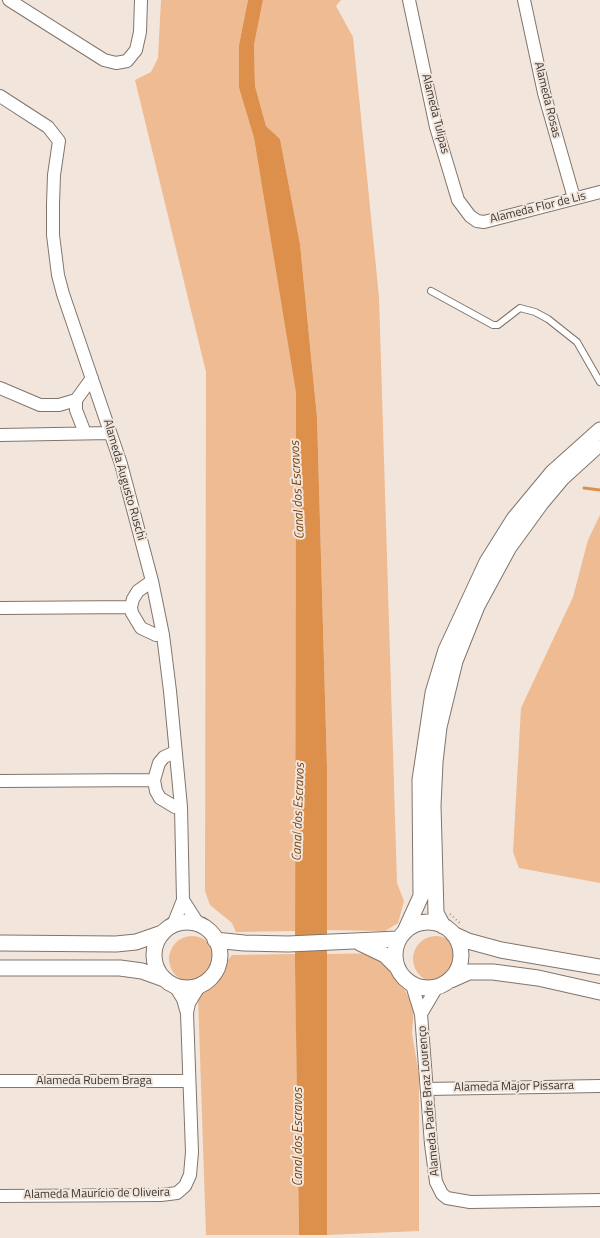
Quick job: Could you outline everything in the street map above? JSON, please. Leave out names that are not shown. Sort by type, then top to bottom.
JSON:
[{"type":"street","points":[[9,0],[104,60],[116,63],[127,62],[136,50],[140,32],[141,0]]},
{"type":"street","points":[[25,0],[30,14]]},
{"type":"street","name":"Alameda Tulipas","points":[[409,0],[436,127],[456,193],[465,212],[476,221]]},
{"type":"street","name":"Alameda Rosas","points":[[524,0],[544,93],[574,198]]},
{"type":"street","name":"Alameda Augusto Ruschi","points":[[0,96],[48,127],[59,141],[54,175],[53,204],[53,235],[58,275],[62,294],[122,464],[152,581],[163,635],[181,807],[183,900],[168,929]]},
{"type":"street","name":"Alameda Flor de Lis","points":[[476,221],[492,220],[600,192]]},
{"type":"street","points":[[85,433],[76,410],[76,400],[92,378]]},
{"type":"street","points":[[0,388],[40,405],[60,405],[76,400]]},
{"type":"street","points":[[395,965],[395,948],[421,896],[420,780],[433,693],[446,650],[487,562],[514,519],[553,472],[600,430]]},
{"type":"street","points":[[0,435],[110,433]]},
{"type":"street","points":[[600,444],[562,478],[541,503],[509,547],[477,606],[455,661],[443,709],[435,762],[433,806],[436,912],[453,929],[473,942],[501,950],[600,967]]},
{"type":"street","points":[[152,581],[138,590],[131,607],[134,618],[141,628],[156,635],[163,635]]},
{"type":"street","points":[[0,608],[131,607]]},
{"type":"street","points":[[175,752],[164,757],[159,763],[154,780],[156,791],[160,798],[175,807],[181,807]]},
{"type":"street","points":[[0,781],[154,780]]},
{"type":"street","points":[[183,900],[199,925]]},
{"type":"street","points":[[0,943],[116,944],[136,942],[186,922],[199,925],[208,931],[217,946],[219,962],[215,972],[209,980],[200,986],[183,988],[142,971],[120,968],[0,968]]},
{"type":"street","points":[[217,946],[244,943],[288,944],[357,942],[402,934],[413,925],[428,922],[453,929]]},
{"type":"street","points":[[168,929],[155,947],[154,962],[158,971],[169,982]]},
{"type":"street","points":[[443,985],[454,976],[460,963],[460,948],[453,929]]},
{"type":"street","points":[[357,942],[381,953],[395,965],[399,973],[412,985],[420,988],[443,985],[469,972],[492,972],[538,978],[600,992]]},
{"type":"street","name":"Alameda Maurício de Oliveira","points":[[169,982],[183,1000],[187,1013]]},
{"type":"street","name":"Alameda Padre Braz Lourenço","points":[[412,985],[421,1014],[431,1144],[436,1182],[442,1194],[447,1198],[470,1202],[600,1200]]},
{"type":"street","name":"Alameda Padre Braz Lourenço","points":[[421,1014],[443,985]]},
{"type":"street","name":"Alameda Maurício de Oliveira","points":[[0,1196],[161,1195],[177,1193],[185,1186],[190,1175],[192,1152],[188,1081],[187,1013],[189,1003],[200,986]]},
{"type":"street","name":"Alameda Rubem Braga","points":[[0,1081],[188,1081]]},
{"type":"street","name":"Alameda Major Pissarra","points":[[427,1089],[600,1086]]},
{"type":"lane","points":[[431,291],[493,325],[498,325],[520,308],[541,315],[571,336],[577,342],[600,382]]},
{"type":"path","points":[[436,912],[452,914],[453,929]]},
{"type":"shaded area","points":[[161,0],[248,0],[239,45],[239,88],[254,138],[296,393],[295,931],[236,932],[232,923],[210,905],[205,891],[206,372],[135,80],[151,72],[158,58]]},
{"type":"shaded area","points":[[263,0],[341,0],[336,6],[353,37],[379,297],[397,883],[404,901],[398,923],[385,931],[327,930],[327,767],[317,416],[300,244],[280,139],[266,126],[255,86],[254,45]]},
{"type":"shaded area","points":[[600,515],[600,883],[519,868],[513,852],[521,708],[573,597],[588,540]]},
{"type":"shaded area","points":[[197,936],[201,937],[211,946],[214,950],[214,968],[205,978],[197,982],[187,982],[179,978],[170,968],[169,954],[173,946],[183,937]]},
{"type":"shaded area","points":[[436,936],[449,940],[455,946],[459,959],[455,972],[449,978],[436,982],[423,978],[417,972],[413,959],[417,946],[423,940]]},
{"type":"shaded area","points":[[383,953],[414,1006],[412,1034],[419,1075],[419,1231],[327,1235],[327,954]]},
{"type":"shaded area","points":[[295,954],[299,1235],[206,1235],[198,996],[232,955]]},
{"type":"water","name":"Canal dos Escravos","points":[[248,0],[263,0],[254,45],[255,86],[266,126],[280,139],[300,244],[317,417],[327,767],[327,1235],[299,1235],[295,966],[296,393],[254,138],[239,88],[239,45]]},
{"type":"waterway","points":[[584,488],[600,490]]}]
